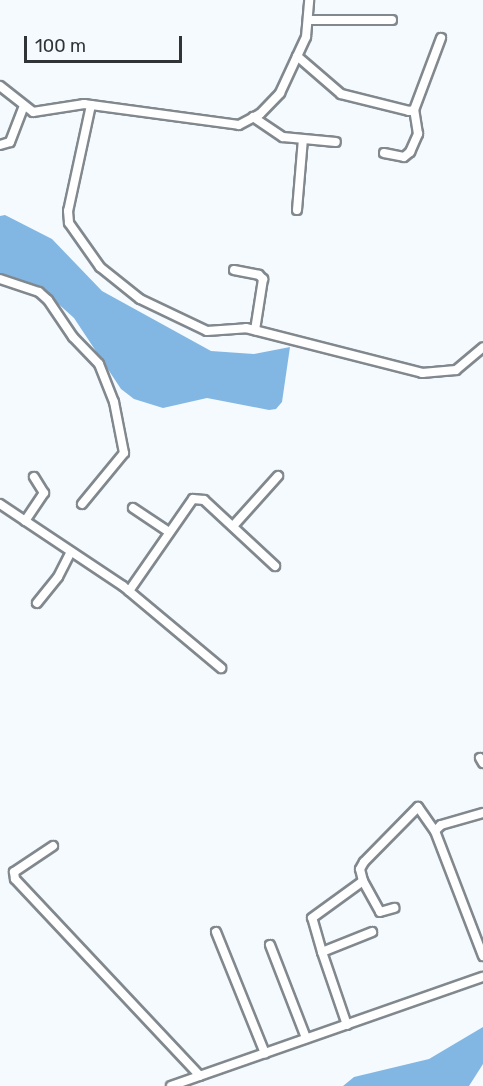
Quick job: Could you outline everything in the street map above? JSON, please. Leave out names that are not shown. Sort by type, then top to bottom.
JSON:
[{"type":"street","points":[[0,86],[33,112],[91,105],[239,125],[254,117],[280,93],[306,38],[309,0]]},
{"type":"street","points":[[308,20],[392,20]]},
{"type":"street","points":[[384,153],[404,157],[410,152],[418,134],[414,110],[441,38]]},
{"type":"street","points":[[297,56],[341,94],[391,108],[414,110]]},
{"type":"street","points":[[91,105],[68,211],[72,232],[118,284],[180,321],[207,331],[255,330],[422,373],[456,370],[483,347]]},
{"type":"street","points":[[0,145],[10,142],[24,106]]},
{"type":"street","points":[[254,117],[283,136],[336,142]]},
{"type":"street","points":[[297,210],[303,139]]},
{"type":"street","points":[[234,270],[259,275],[263,279],[255,330]]},
{"type":"street","points":[[0,279],[34,290],[48,300],[73,337],[99,364],[114,402],[124,453],[82,504]]},
{"type":"street","points":[[234,525],[278,476]]},
{"type":"street","points":[[25,521],[45,493],[34,477]]},
{"type":"street","points":[[129,591],[193,499],[204,500],[234,525],[274,566]]},
{"type":"street","points":[[0,504],[129,591],[221,668]]},
{"type":"street","points":[[133,508],[170,532]]},
{"type":"street","points":[[37,603],[58,577],[71,552]]},
{"type":"street","points":[[394,908],[380,912],[363,881],[360,869],[364,862],[418,807],[435,831],[483,956]]},
{"type":"street","points":[[435,831],[441,825],[483,813]]},
{"type":"street","points":[[53,846],[14,872],[15,879],[200,1076]]},
{"type":"street","points":[[347,1025],[312,918],[363,881]]},
{"type":"street","points":[[216,932],[265,1053]]},
{"type":"street","points":[[322,952],[372,932]]},
{"type":"street","points":[[270,945],[306,1038]]},
{"type":"street","points":[[171,1086],[483,977]]},
{"type":"water","points":[[5,215],[52,239],[102,291],[211,351],[254,354],[290,347],[282,402],[276,409],[269,410],[207,398],[163,408],[134,399],[121,389],[74,318],[44,291],[0,275],[0,216]]},
{"type":"water","points":[[483,1027],[483,1064],[469,1086],[343,1086],[354,1077],[429,1059]]}]
